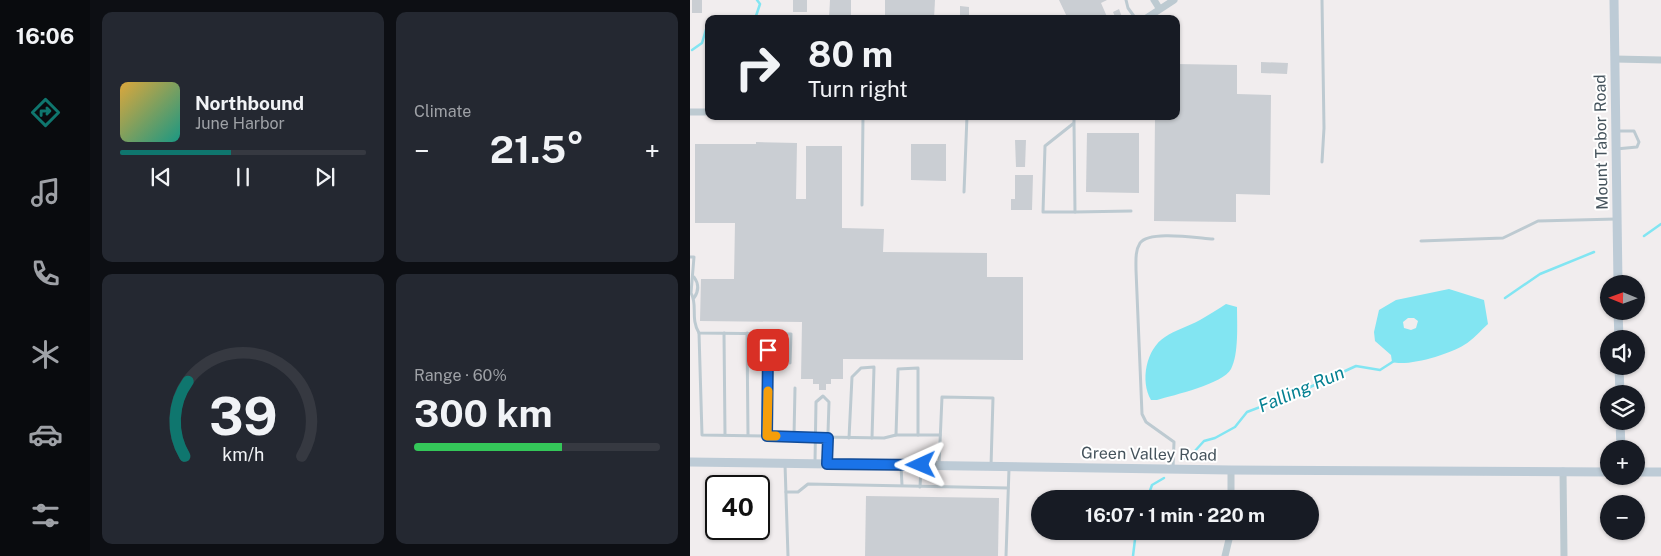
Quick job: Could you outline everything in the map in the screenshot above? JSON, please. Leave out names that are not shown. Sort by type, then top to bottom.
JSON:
[{"type":"street","points":[[1154,0],[1159,8]]},
{"type":"street","points":[[1150,15],[1174,0]]},
{"type":"street","name":"Mount Tabor Road","points":[[1614,0],[1618,275]]},
{"type":"street","points":[[1615,59],[1661,60]]},
{"type":"street","points":[[690,112],[705,112]]},
{"type":"street","name":"Green Valley Road","points":[[690,462],[1231,470],[1600,472]]},
{"type":"street","points":[[1231,470],[1231,490]]},
{"type":"street","points":[[1563,471],[1564,556]]},
{"type":"street","points":[[1645,472],[1661,472]]},
{"type":"street","points":[[1225,556],[1229,540]]},
{"type":"lane","points":[[1126,0],[1128,8],[1133,15]]},
{"type":"lane","points":[[1322,0],[1324,128],[1322,162]]},
{"type":"lane","points":[[862,204],[863,120]]},
{"type":"lane","points":[[964,192],[967,120]]},
{"type":"lane","points":[[1074,123],[1045,146],[1043,212],[1131,212]]},
{"type":"lane","points":[[1074,123],[1075,212]]},
{"type":"lane","points":[[1616,131],[1634,131],[1638,142],[1637,147],[1633,149],[1616,149]]},
{"type":"lane","points":[[1421,241],[1503,238],[1538,221],[1617,219]]},
{"type":"lane","points":[[1173,469],[1174,442],[1146,422],[1142,414],[1136,270],[1137,250],[1141,242],[1152,236],[1213,239]]},
{"type":"lane","points":[[690,257],[694,257],[694,277],[697,284],[697,293],[694,298]]},
{"type":"lane","points":[[694,277],[691,282],[691,293],[694,298],[694,323],[699,333],[702,435],[828,438],[940,435]]},
{"type":"lane","points":[[699,333],[791,334],[790,364]]},
{"type":"lane","points":[[724,333],[725,435]]},
{"type":"lane","points":[[747,333],[748,436]]},
{"type":"lane","points":[[767,436],[768,333]]},
{"type":"lane","points":[[849,438],[850,381],[857,370],[874,367],[872,438]]},
{"type":"lane","points":[[896,435],[898,369],[918,368],[918,435]]},
{"type":"lane","points":[[794,436],[795,388]]},
{"type":"lane","points":[[815,464],[816,402],[823,396],[829,402],[827,464]]},
{"type":"lane","points":[[939,466],[942,397],[993,398],[991,466]]},
{"type":"lane","points":[[785,464],[788,556]]},
{"type":"lane","points":[[920,486],[921,465]]},
{"type":"lane","points":[[901,466],[902,485]]},
{"type":"lane","points":[[1006,556],[1009,467]]},
{"type":"lane","points":[[786,492],[798,492],[808,484],[1008,488]]},
{"type":"water","points":[[1449,289],[1484,300],[1488,324],[1458,349],[1429,359],[1408,363],[1392,362],[1391,355],[1375,341],[1374,332],[1379,310],[1396,300]],"holes":[[[1408,318],[1414,318],[1418,321],[1416,328],[1411,330],[1404,328],[1403,322]]]},
{"type":"water","points":[[1226,304],[1237,307],[1236,347],[1234,363],[1231,369],[1209,384],[1157,400],[1151,400],[1146,384],[1147,366],[1149,357],[1158,342]]},
{"type":"building","points":[[692,0],[702,0],[702,13],[692,13]]},
{"type":"building","points":[[793,0],[807,0],[807,12],[793,12]]},
{"type":"building","points":[[830,0],[851,0],[851,15],[829,15]]},
{"type":"building","points":[[885,0],[935,0],[934,15],[885,15]]},
{"type":"building","points":[[1059,0],[1107,0],[1101,3],[1106,15],[1066,15]]},
{"type":"building","points":[[960,6],[969,7],[969,15],[960,15]]},
{"type":"building","points":[[1119,9],[1121,15],[1114,15],[1113,12]]},
{"type":"building","points":[[1261,62],[1288,63],[1287,74],[1261,73]]},
{"type":"building","points":[[1180,64],[1237,65],[1237,94],[1271,95],[1270,195],[1236,194],[1236,222],[1154,221],[1155,120],[1180,120]]},
{"type":"building","points":[[1087,133],[1139,133],[1139,193],[1086,192]]},
{"type":"building","points":[[1015,140],[1026,140],[1025,167],[1016,167]]},
{"type":"building","points":[[756,142],[797,143],[796,199],[806,199],[806,146],[842,146],[842,228],[884,229],[883,252],[987,253],[987,277],[1023,277],[1023,360],[843,359],[843,379],[831,379],[831,384],[826,384],[826,390],[819,390],[819,384],[813,384],[813,379],[801,379],[802,322],[700,321],[701,279],[734,279],[735,223],[695,223],[695,144],[756,144]]},
{"type":"building","points":[[911,144],[946,144],[946,181],[911,180]]},
{"type":"building","points":[[1015,175],[1033,175],[1032,210],[1011,210],[1011,199],[1015,199]]},
{"type":"building","points":[[866,496],[999,498],[998,556],[865,556]]},
{"type":"waterway","points":[[756,15],[760,4],[757,0]]},
{"type":"waterway","points":[[692,50],[702,43],[705,33]]},
{"type":"waterway","name":"Falling Run","points":[[1644,236],[1661,224]]},
{"type":"waterway","name":"Falling Run","points":[[1505,298],[1540,274],[1594,252]]},
{"type":"waterway","name":"Falling Run","points":[[1181,460],[1194,452],[1204,441],[1215,438],[1235,427],[1247,412],[1297,393],[1356,366],[1380,370],[1394,361]]},
{"type":"waterway","name":"Falling Run","points":[[1150,490],[1152,485],[1164,478]]},
{"type":"waterway","name":"Falling Run","points":[[1133,556],[1135,540]]},
{"type":"slow traffic","points":[[768,391],[767,436],[776,436]]},
{"type":"route","points":[[768,350],[767,436],[828,438],[827,464],[921,465]]}]
